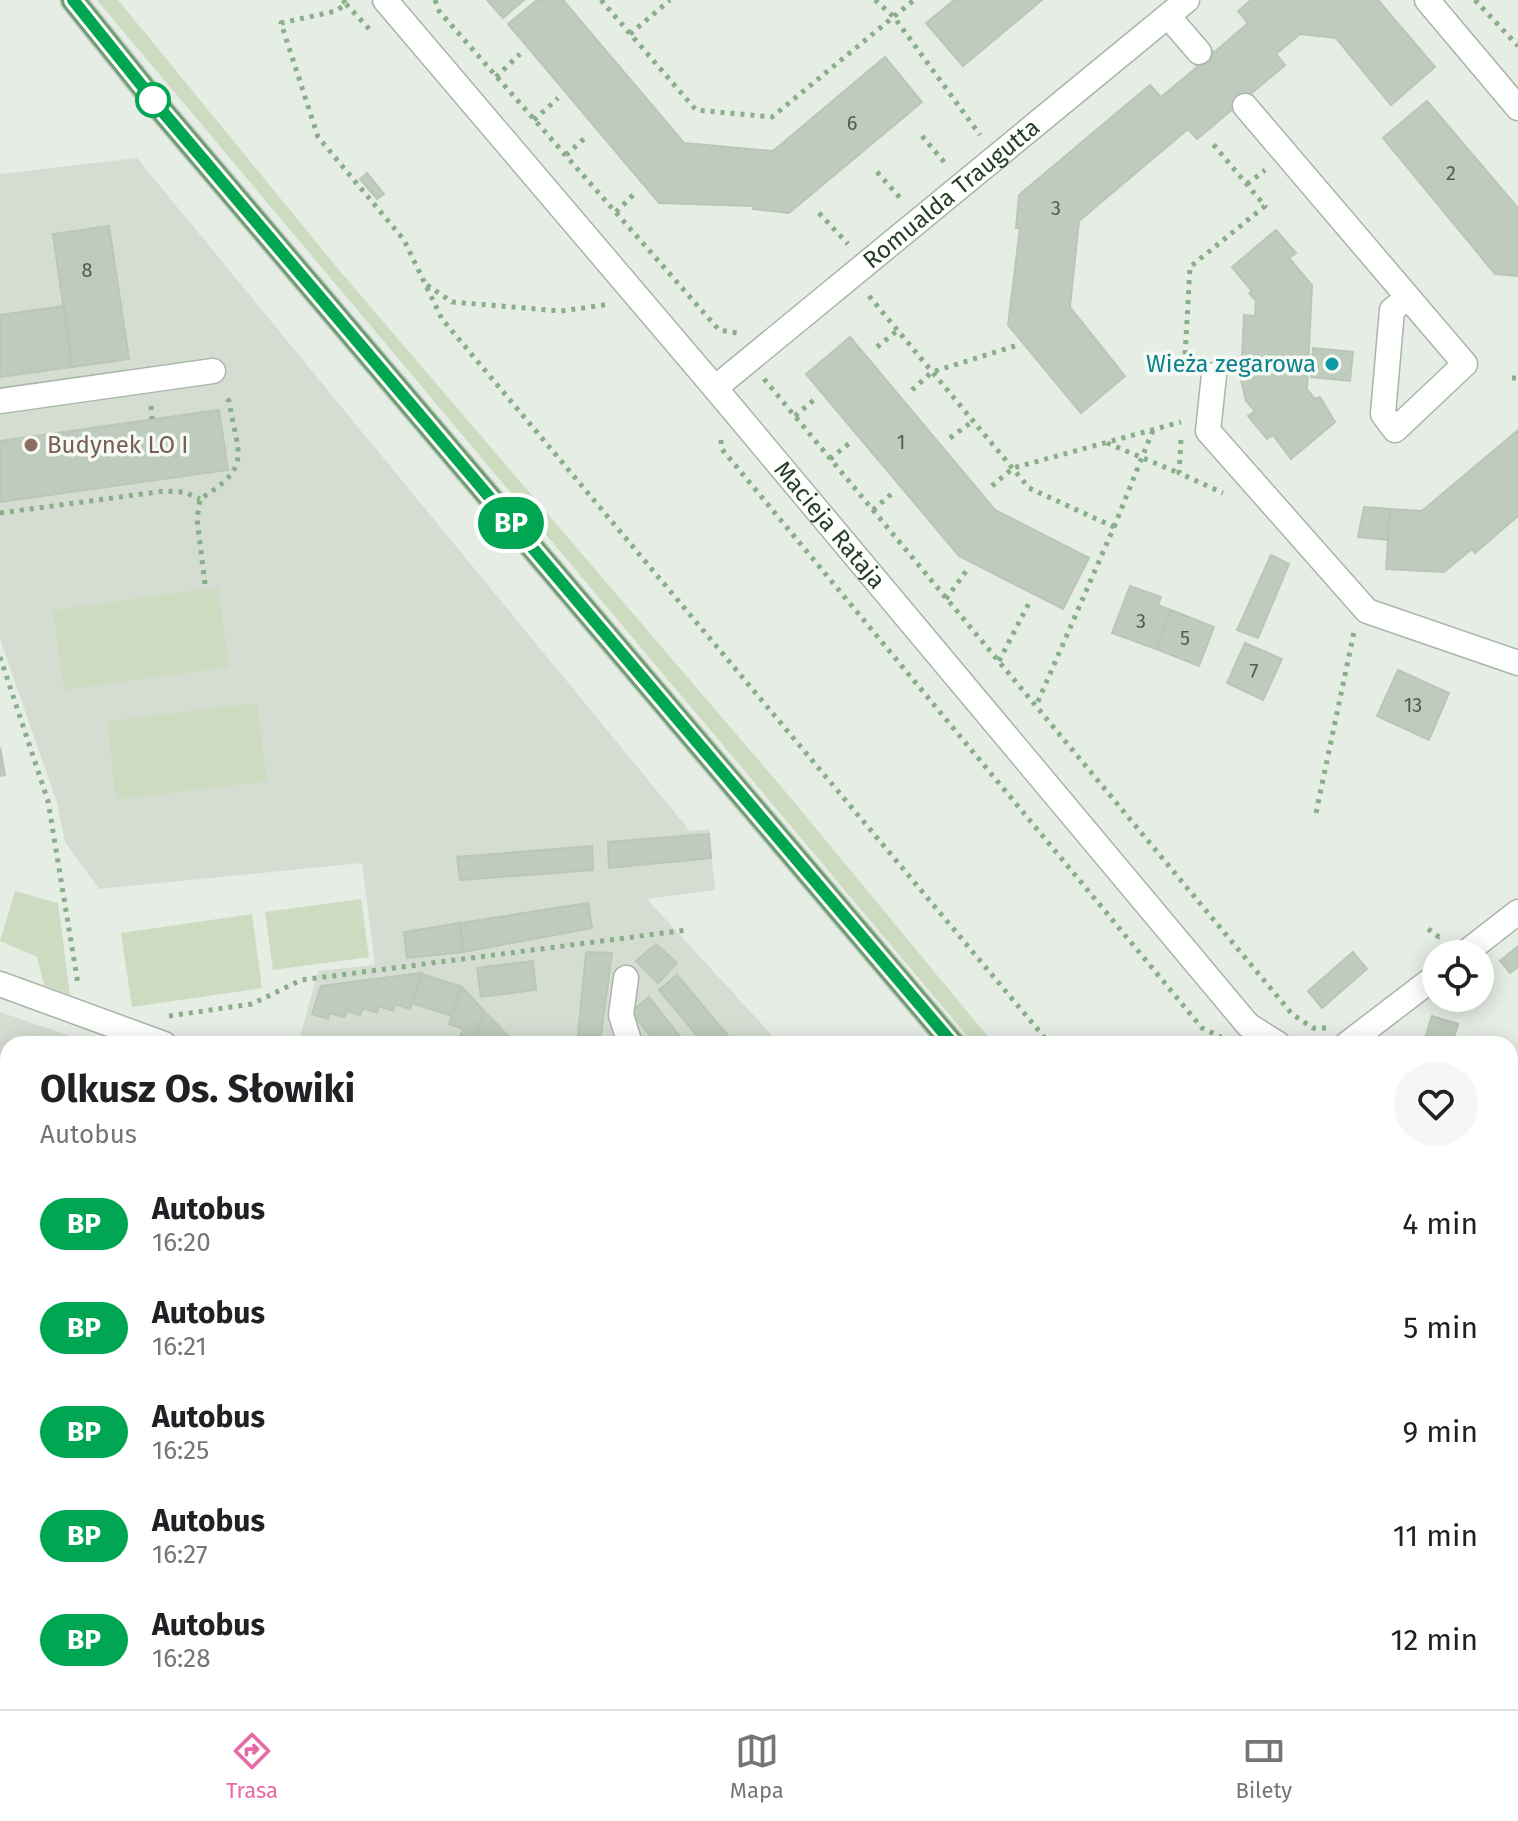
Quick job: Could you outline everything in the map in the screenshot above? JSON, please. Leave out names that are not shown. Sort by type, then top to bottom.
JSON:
[{"type":"main road","points":[[73,0],[163,112],[946,1036]]},
{"type":"street","name":"Romualda Traugutta","points":[[715,388],[1187,0]]},
{"type":"street","points":[[1427,0],[1518,108]]},
{"type":"street","name":"Macieja Rataja","points":[[387,1],[1248,1025],[1265,1036]]},
{"type":"street","points":[[1168,16],[1199,52]]},
{"type":"street","points":[[1245,106],[1465,364],[1395,430],[1383,414],[1392,310],[1407,298]]},
{"type":"street","points":[[0,401],[213,371]]},
{"type":"street","points":[[1214,375],[1208,431],[1367,611],[1518,663]]},
{"type":"street","points":[[1482,940],[1518,912]]},
{"type":"street","points":[[626,978],[621,1015],[628,1036]]},
{"type":"street","points":[[0,984],[140,1036]]},
{"type":"street","points":[[1357,1036],[1422,987]]},
{"type":"path","points":[[343,0],[346,4],[336,11],[281,23],[318,137],[404,240],[442,319],[1043,1036]]},
{"type":"path","points":[[435,0],[439,11],[719,330],[746,332]]},
{"type":"path","points":[[601,0],[696,110],[772,117],[914,0]]},
{"type":"path","points":[[630,34],[670,0]]},
{"type":"path","points":[[875,0],[894,17],[980,135]]},
{"type":"path","points":[[1475,0],[1518,46]]},
{"type":"path","points":[[1482,7],[1489,0]]},
{"type":"path","points":[[496,77],[520,54]]},
{"type":"path","points":[[534,120],[558,98]]},
{"type":"path","points":[[968,144],[991,125]]},
{"type":"path","points":[[566,155],[588,135]]},
{"type":"path","points":[[922,136],[945,163]]},
{"type":"path","points":[[1184,376],[1190,267],[1265,206],[1213,144]]},
{"type":"path","points":[[935,172],[957,154]]},
{"type":"path","points":[[877,172],[902,200]]},
{"type":"path","points":[[616,212],[637,191]]},
{"type":"path","points":[[891,209],[913,191]]},
{"type":"path","points":[[819,213],[848,245]]},
{"type":"path","points":[[837,255],[859,236]]},
{"type":"path","points":[[426,285],[439,290],[452,302],[561,311],[621,305]]},
{"type":"path","points":[[864,290],[1029,488],[1114,527]]},
{"type":"path","points":[[877,347],[898,330]]},
{"type":"path","points":[[912,390],[932,372],[1015,346]]},
{"type":"path","points":[[773,367],[762,376],[1292,1014]]},
{"type":"path","points":[[795,416],[815,399]]},
{"type":"path","points":[[205,584],[197,519],[200,499],[228,481],[239,463],[229,401]]},
{"type":"path","points":[[1179,473],[1183,407]]},
{"type":"path","points":[[950,438],[973,421]]},
{"type":"path","points":[[992,486],[1013,468],[1182,422]]},
{"type":"path","points":[[1036,706],[1153,430]]},
{"type":"path","points":[[721,433],[721,448],[1202,1028]]},
{"type":"path","points":[[830,459],[852,441]]},
{"type":"path","points":[[1107,443],[1226,495]]},
{"type":"path","points":[[0,513],[165,491],[184,492],[200,499]]},
{"type":"path","points":[[873,510],[895,491]]},
{"type":"path","points":[[946,599],[969,567]]},
{"type":"path","points":[[999,661],[1030,601]]},
{"type":"path","points":[[1316,813],[1360,603]]},
{"type":"path","points":[[0,657],[48,801],[83,1017]]},
{"type":"path","points":[[134,1034],[148,1019],[252,1004],[301,980],[687,930]]},
{"type":"shaded area","points":[[137,158],[690,831],[709,829],[715,890],[647,899],[773,1036],[300,1036],[318,971],[375,965],[362,863],[99,889],[65,842],[57,803],[0,639],[0,174]]},
{"type":"shaded area","points":[[0,1012],[70,1036],[0,1036]]},
{"type":"green space","points":[[97,0],[118,0],[339,270],[785,791],[987,1036],[967,1036]]},
{"type":"green space","points":[[218,587],[229,667],[64,690],[53,610]]},
{"type":"green space","points":[[257,703],[267,781],[116,800],[107,721]]},
{"type":"green space","points":[[15,891],[58,903],[70,995],[44,985],[37,957],[0,941]]},
{"type":"green space","points":[[361,899],[369,957],[273,970],[265,912]]},
{"type":"green space","points":[[252,914],[262,988],[132,1007],[121,933]]},
{"type":"building","points":[[487,0],[524,0],[503,18]]},
{"type":"building","points":[[537,0],[563,0],[684,143],[773,151],[885,57],[922,102],[789,213],[753,209],[753,206],[659,203],[508,24]]},
{"type":"building","points":[[954,0],[1042,0],[963,66],[926,23]]},
{"type":"building","points":[[1251,0],[1378,0],[1435,67],[1391,105],[1336,38],[1300,34],[1276,54],[1285,65],[1197,139],[1188,129],[1079,221],[1070,307],[1125,376],[1081,413],[1008,325],[1020,228],[1016,228],[1019,195],[1150,85],[1161,97],[1209,57],[1248,23],[1238,11]]},
{"type":"building","points":[[1427,101],[1518,208],[1518,276],[1495,274],[1383,138]]},
{"type":"building","points":[[367,173],[384,194],[377,199],[360,179]]},
{"type":"building","points":[[109,226],[129,359],[72,367],[53,234]]},
{"type":"building","points":[[1276,230],[1296,253],[1289,258],[1312,285],[1307,389],[1315,399],[1320,397],[1335,422],[1291,459],[1273,435],[1267,439],[1248,416],[1255,411],[1246,401],[1241,380],[1244,315],[1255,316],[1256,301],[1249,293],[1252,291],[1232,267]]},
{"type":"building","points":[[64,306],[72,367],[0,377],[0,315]]},
{"type":"building","points":[[850,337],[995,510],[1089,558],[1063,609],[959,556],[806,374]]},
{"type":"building","name":"Wieża zegarowa","points":[[1313,348],[1353,352],[1350,381],[1311,377]]},
{"type":"building","points":[[219,410],[228,470],[0,502],[0,441]]},
{"type":"building","points":[[1518,430],[1518,516],[1475,553],[1472,549],[1444,572],[1386,569],[1390,509],[1422,511]]},
{"type":"building","points":[[1364,507],[1390,509],[1387,540],[1358,537]]},
{"type":"building","points":[[1271,555],[1289,564],[1258,638],[1237,630]]},
{"type":"building","points":[[1130,586],[1161,597],[1158,605],[1171,610],[1156,649],[1112,633]]},
{"type":"building","points":[[1171,610],[1214,627],[1199,666],[1156,649]]},
{"type":"building","points":[[1245,643],[1282,659],[1263,700],[1227,683]]},
{"type":"building","points":[[1398,670],[1449,693],[1429,740],[1377,716]]},
{"type":"building","points":[[0,747],[5,775],[0,776]]},
{"type":"building","points":[[709,834],[711,858],[609,868],[608,842]]},
{"type":"building","points":[[592,846],[593,870],[460,880],[457,857]]},
{"type":"building","points":[[588,903],[592,928],[463,952],[460,923]]},
{"type":"building","points":[[460,923],[463,952],[407,958],[404,932]]},
{"type":"building","points":[[656,944],[677,963],[658,983],[636,961]]},
{"type":"building","points":[[1518,946],[1518,967],[1510,973],[1500,961]]},
{"type":"building","points":[[586,952],[612,953],[601,1035],[578,1035]]},
{"type":"building","points":[[1353,952],[1367,969],[1322,1008],[1308,991]]},
{"type":"building","points":[[533,961],[536,990],[481,997],[477,968]]},
{"type":"building","points":[[421,973],[410,1009],[395,1004],[393,1011],[379,1006],[377,1013],[363,1008],[360,1015],[347,1011],[344,1017],[330,1013],[328,1019],[312,1014],[321,986]]},
{"type":"building","points":[[422,974],[462,987],[452,1016],[412,1003]]},
{"type":"building","points":[[677,975],[728,1036],[697,1036],[659,990]]},
{"type":"building","points":[[462,987],[484,1011],[475,1036],[460,1036],[463,1029],[449,1024]]},
{"type":"building","points":[[649,997],[680,1036],[650,1036],[631,1012]]},
{"type":"building","points":[[484,1011],[508,1036],[475,1036]]},
{"type":"building","points":[[1432,1016],[1458,1024],[1454,1036],[1426,1036]]},
{"type":"tunnel","points":[[1199,52],[1245,106]]},
{"type":"bus line","name":"BP","points":[[73,0],[163,112],[946,1036]]},
{"type":"place","name":"Wieża zegarowa","points":[[1332,364]]},
{"type":"place","name":"Budynek LO I","points":[[31,445]]}]
